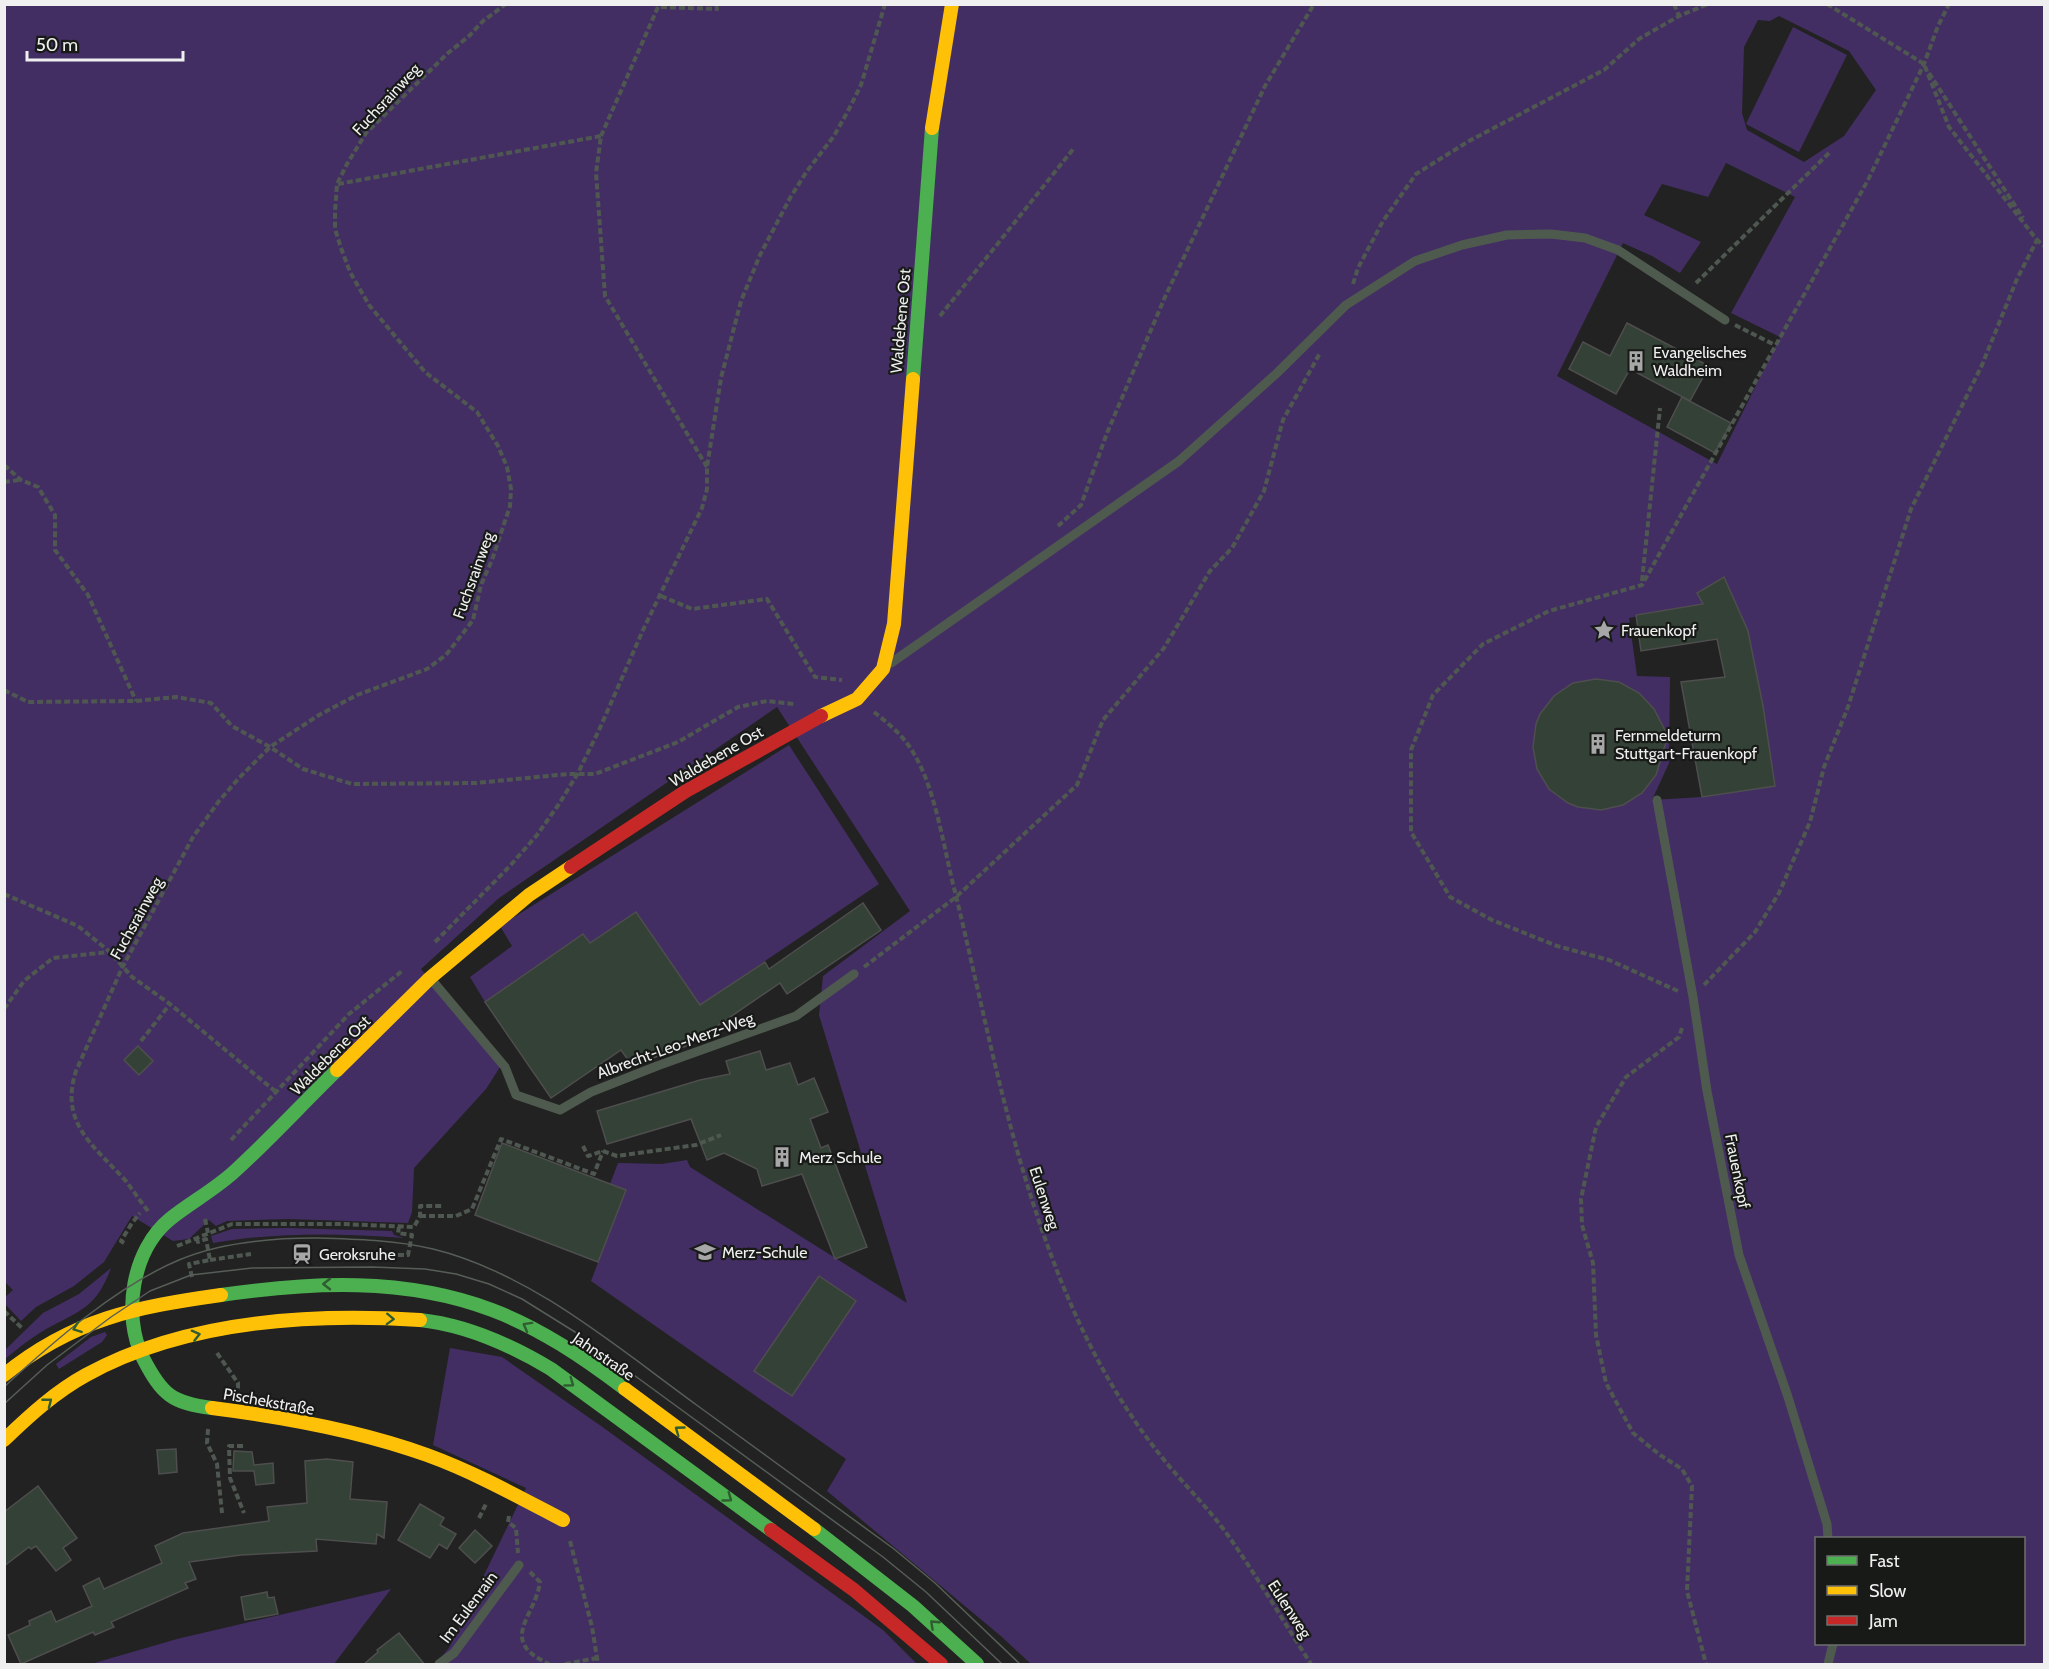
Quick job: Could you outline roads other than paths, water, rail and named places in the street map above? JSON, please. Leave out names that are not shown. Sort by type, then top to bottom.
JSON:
[{"type":"street","name":"Waldebene Ost","points":[[140,1351],[133,1310],[134,1283],[148,1245],[160,1227],[234,1172],[253,1155],[430,978],[529,895],[686,791],[827,713],[857,699],[883,669],[894,624],[931,135],[952,4]]},
{"type":"street","name":"Jahnstraße","points":[[133,1310],[222,1294],[324,1284],[357,1284],[429,1292],[489,1308],[523,1323],[565,1348],[611,1380],[892,1588],[977,1665]]},
{"type":"street","points":[[4,1375],[28,1355],[70,1330],[133,1310]]},
{"type":"street","points":[[4,1440],[36,1411],[86,1375],[140,1351],[210,1331],[273,1323],[391,1318],[441,1323],[506,1343],[551,1369],[854,1590],[902,1629],[941,1665]]},
{"type":"street","name":"Pischekstraße","points":[[140,1351],[157,1382],[177,1401],[189,1405],[321,1426],[384,1441],[428,1455],[491,1482],[563,1520]]},
{"type":"lane","points":[[883,669],[1179,462],[1277,373],[1346,305],[1415,261],[1462,245],[1507,234],[1551,234],[1585,238],[1618,250],[1725,320]]},
{"type":"lane","name":"Frauenkopf","points":[[1657,800],[1693,997],[1707,1091],[1739,1255],[1791,1408],[1827,1524],[1828,1537]]},
{"type":"lane","name":"Albrecht-Leo-Merz-Weg","points":[[430,978],[504,1067],[516,1095],[560,1110],[591,1092],[796,1016],[854,974]]},
{"type":"lane","name":"Im Eulenrain","points":[[439,1665],[454,1653],[519,1565]]},
{"type":"lane","points":[[1828,1665],[1833,1645]]},
{"type":"tram line","points":[[4,1387],[65,1333],[110,1299],[156,1271],[195,1254],[246,1242],[299,1238],[375,1241],[433,1249],[469,1260],[504,1276],[539,1294],[605,1337],[894,1549],[935,1583],[1020,1664]]},
{"type":"tram line","points":[[4,1404],[47,1365],[111,1317],[150,1291],[191,1275],[252,1268],[372,1267],[425,1269],[456,1274],[489,1284],[522,1299],[575,1332],[883,1557],[926,1592],[1002,1664]]},
{"type":"place","name":"Evangelisches Waldheim","points":[[1636,361]]},
{"type":"place","name":"Frauenkopf","points":[[1604,630]]},
{"type":"place","name":"Fernmeldeturm Stuttgart-Frauenkopf","points":[[1598,744]]},
{"type":"place","name":"Merz Schule","points":[[782,1157]]},
{"type":"place","name":"Merz-Schule","points":[[705,1252]]},
{"type":"place","name":"Geroksruhe","points":[[302,1254]]}]
